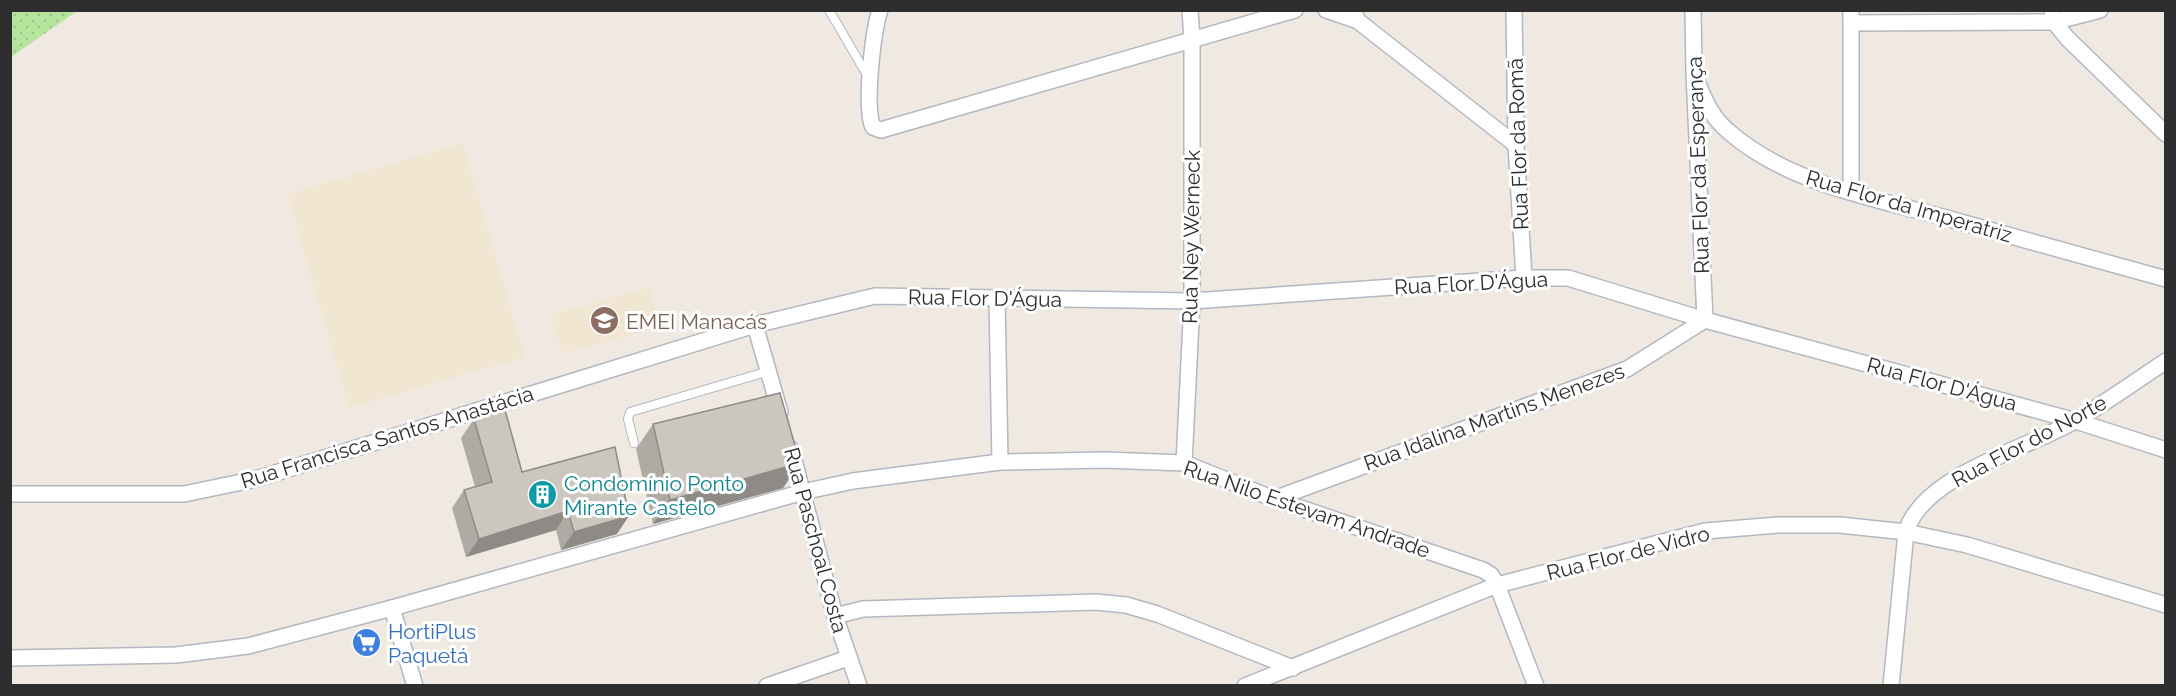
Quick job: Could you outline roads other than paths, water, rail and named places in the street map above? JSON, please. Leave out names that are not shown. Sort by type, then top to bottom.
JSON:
[{"type":"street","points":[[880,10],[871,82],[871,121],[873,127],[881,130],[1295,10]]},
{"type":"street","name":"Rua Ney Werneck","points":[[1184,463],[1192,301],[1192,39],[1190,10]]},
{"type":"street","points":[[1326,10],[1355,16],[1516,145]]},
{"type":"street","name":"Rua Flor da Romã","points":[[1515,10],[1516,145],[1524,278]]},
{"type":"street","name":"Rua Flor da Esperança","points":[[1693,10],[1705,320]]},
{"type":"street","points":[[1851,191],[1851,17],[2053,16],[2100,10]]},
{"type":"street","points":[[2053,16],[2068,39],[2166,134]]},
{"type":"street","name":"Rua Flor da Imperatriz","points":[[1694,73],[1710,111],[1727,131],[1758,153],[1801,175],[2166,279]]},
{"type":"street","name":"Rua Flor D'Água","points":[[755,325],[875,296],[1192,301],[1524,278],[1569,278],[1705,320],[2076,421],[2166,450]]},
{"type":"street","points":[[996,298],[1000,462]]},
{"type":"street","name":"Rua Idalina Martins Menezes","points":[[1274,499],[1627,369],[1705,320]]},
{"type":"street","name":"Rua Paschoal Costa","points":[[755,325],[803,492],[835,616],[859,686]]},
{"type":"street","name":"Rua Francisca Santos Anastácia","points":[[10,495],[184,494],[256,479],[755,325]]},
{"type":"street","name":"Rua Flor do Norte","points":[[1906,532],[1909,522],[1935,491],[1999,455],[2076,421],[2166,361]]},
{"type":"street","name":"Rua Nilo Estevam Andrade","points":[[10,658],[187,654],[248,645],[392,608],[803,492],[853,481],[1000,462],[1105,460],[1184,463],[1274,499],[1474,567],[1491,575],[1497,585]]},
{"type":"street","name":"Rua Flor de Vidro","points":[[1245,686],[1497,585],[1705,531],[1778,525],[1840,525],[1906,532],[1967,545],[2166,605]]},
{"type":"street","points":[[1891,686],[1906,532]]},
{"type":"street","points":[[1497,585],[1536,686]]},
{"type":"street","points":[[835,616],[863,609],[1096,602],[1126,605],[1157,614],[1293,668]]},
{"type":"street","points":[[392,608],[416,686]]},
{"type":"street","points":[[767,686],[849,658]]},
{"type":"lane","points":[[829,10],[871,82]]},
{"type":"lane","points":[[634,443],[628,419],[630,412],[769,371]]},
{"type":"place","name":"EMEI Manacás","points":[[605,321]]},
{"type":"place","name":"Condomínio Ponto Mirante Castelo","points":[[543,495]]},
{"type":"place","name":"HortiPlus Paquetá","points":[[367,643]]}]
